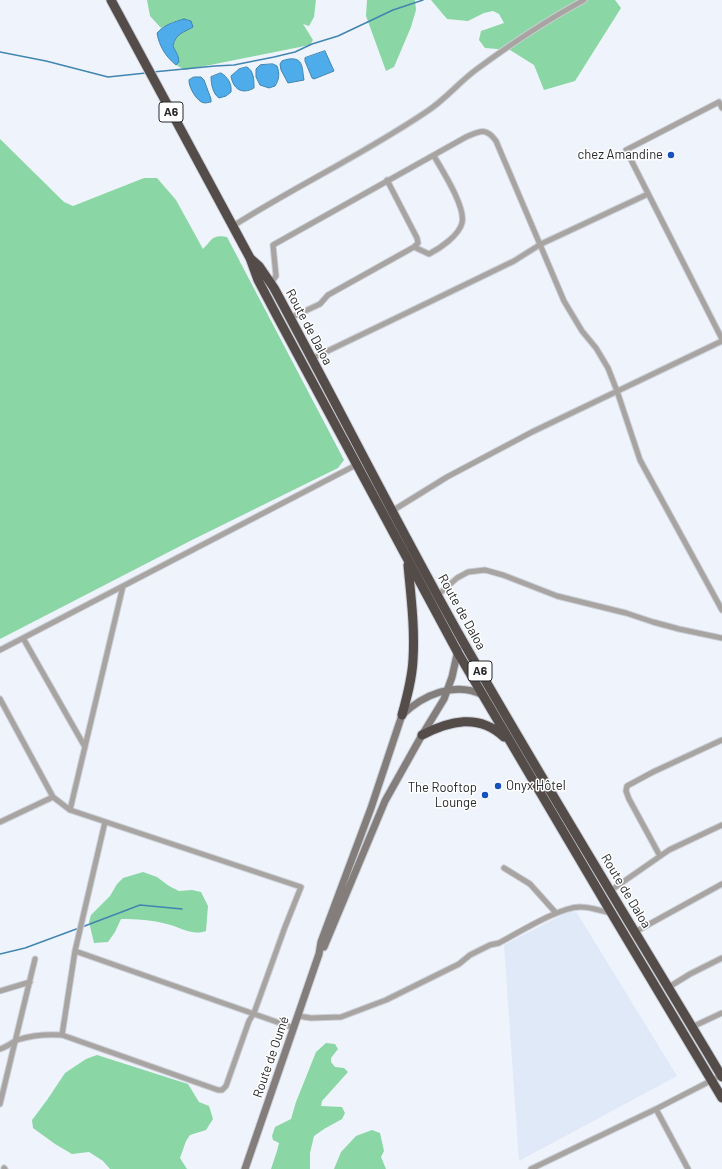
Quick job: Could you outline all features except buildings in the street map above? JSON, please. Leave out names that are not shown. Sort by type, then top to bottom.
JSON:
[{"type":"highway","name":"A6","points":[[111,0],[250,258],[258,280],[356,465],[408,559]]},
{"type":"highway","name":"Route de Daloa","points":[[250,258],[259,266],[271,283],[392,511],[500,705],[722,1076]]},
{"type":"highway","name":"Route de Daloa","points":[[408,559],[434,610],[482,695],[722,1098]]},
{"type":"highway","points":[[402,715],[410,683],[413,662],[413,611],[408,559]]},
{"type":"highway","points":[[422,735],[446,724],[458,721],[468,721],[477,722],[498,731],[511,743]]},
{"type":"main road","points":[[319,954],[330,935],[385,801],[422,735],[444,700],[458,653],[460,635]]},
{"type":"main road","points":[[319,954],[325,932],[402,715],[411,706],[422,699],[432,694],[448,690],[476,692],[500,705]]},
{"type":"main road","name":"Route de Oumé","points":[[245,1169],[319,954]]},
{"type":"street","points":[[233,226],[368,148],[428,111],[476,70],[556,15],[584,0]]},
{"type":"street","points":[[392,511],[447,477],[532,432],[722,340],[626,150],[719,102],[722,108]]},
{"type":"street","points":[[271,283],[276,276],[273,244],[387,180],[478,132],[488,132],[496,142],[541,244],[564,301],[582,331],[596,348],[608,368],[640,460],[722,610]]},
{"type":"street","points":[[414,247],[430,254],[440,249],[460,228],[462,222],[458,198],[434,156]]},
{"type":"street","points":[[290,318],[320,304],[328,295],[414,247],[418,243],[417,238],[387,180]]},
{"type":"street","points":[[311,358],[514,261],[541,244],[648,194]]},
{"type":"street","points":[[0,650],[356,465]]},
{"type":"street","points":[[438,595],[457,578],[468,572],[485,570],[503,575],[557,596],[626,613],[652,622],[722,638]]},
{"type":"street","points":[[70,810],[123,586]]},
{"type":"street","points":[[23,638],[85,747]]},
{"type":"street","points":[[0,700],[53,797],[70,810],[301,887],[254,1013],[249,1021],[226,1086],[222,1090],[218,1090],[62,1035],[41,1034],[15,1041],[7,1047],[0,1049]]},
{"type":"street","points":[[660,856],[629,799],[626,790],[627,786],[722,740]]},
{"type":"street","points":[[0,822],[53,797]]},
{"type":"street","points":[[62,1035],[75,951],[105,822]]},
{"type":"street","points":[[610,890],[669,850],[722,825]]},
{"type":"street","points":[[504,868],[530,884],[556,913]]},
{"type":"street","points":[[635,932],[722,884]]},
{"type":"street","points":[[298,1016],[311,1018],[341,1017],[386,1000],[459,964],[470,955],[490,945],[500,943],[556,913],[571,908],[581,907],[611,913]]},
{"type":"street","points":[[75,951],[294,1028]]},
{"type":"street","points":[[669,987],[690,974],[722,958]]},
{"type":"street","points":[[0,1104],[35,959]]},
{"type":"street","points":[[0,991],[30,982]]},
{"type":"street","points":[[692,1027],[722,1013]]},
{"type":"street","points":[[531,1169],[722,1076]]},
{"type":"street","points":[[656,1109],[688,1169]]},
{"type":"shaded area","points":[[572,910],[577,913],[677,1076],[519,1161],[504,945]]},
{"type":"green space","points":[[147,0],[316,0],[314,17],[309,26],[303,24],[313,40],[310,45],[185,70],[176,65],[179,62],[173,46],[177,35],[184,32],[191,21],[179,20],[161,28],[150,16]]},
{"type":"green space","points":[[367,0],[415,0],[416,10],[411,27],[394,67],[386,71],[366,16]]},
{"type":"green space","points":[[431,0],[615,0],[621,8],[575,81],[544,90],[534,65],[510,50],[485,48],[479,40],[481,31],[504,23],[499,14],[493,11],[484,13],[468,21],[447,19]]},
{"type":"green space","points":[[0,139],[64,202],[73,206],[144,178],[157,178],[176,200],[203,249],[215,237],[227,237],[344,460],[338,468],[192,540],[0,639]]},
{"type":"green space","points":[[143,872],[157,877],[179,891],[192,890],[201,892],[208,906],[206,931],[191,932],[172,925],[156,922],[121,919],[108,942],[94,943],[89,922],[91,915],[110,896],[117,884],[123,878]]},
{"type":"green space","points":[[326,1043],[335,1044],[338,1049],[331,1058],[331,1062],[335,1067],[344,1068],[348,1072],[322,1101],[321,1106],[342,1107],[345,1113],[342,1119],[314,1136],[310,1153],[310,1169],[271,1169],[279,1143],[273,1140],[272,1136],[275,1127],[291,1119],[296,1102],[316,1052]]},
{"type":"green space","points":[[97,1055],[188,1084],[199,1102],[209,1106],[213,1119],[206,1130],[190,1135],[186,1141],[180,1158],[187,1169],[110,1169],[103,1161],[89,1152],[72,1154],[33,1128],[32,1120],[65,1073],[86,1059]]},
{"type":"green space","points":[[372,1130],[380,1133],[384,1151],[381,1157],[386,1169],[334,1169],[341,1152],[356,1136]]},
{"type":"water","points":[[184,19],[191,21],[193,27],[180,34],[174,42],[173,46],[179,62],[176,65],[164,51],[159,42],[157,33],[169,24]]},
{"type":"water","points":[[325,51],[334,71],[314,79],[312,78],[305,58]]},
{"type":"water","points":[[294,59],[300,62],[304,80],[288,83],[281,70],[280,64],[282,61]]},
{"type":"water","points":[[273,64],[277,66],[279,72],[275,86],[269,88],[260,85],[256,77],[256,69],[260,65]]},
{"type":"water","points":[[247,67],[252,73],[254,79],[254,88],[242,91],[236,87],[231,76],[239,69]]},
{"type":"water","points":[[221,73],[229,81],[231,92],[226,96],[219,98],[213,89],[211,77]]},
{"type":"water","points":[[194,77],[201,77],[204,80],[211,102],[202,102],[196,97],[189,83],[189,80]]},
{"type":"waterway","points":[[153,72],[234,65],[295,52],[312,44],[338,36],[393,10],[423,0]]},
{"type":"waterway","points":[[0,52],[46,61],[108,77],[146,73]]},
{"type":"waterway","points":[[82,927],[140,905],[182,909]]},
{"type":"waterway","points":[[0,954],[25,948],[79,928]]},
{"type":"place","name":"chez Amandine","points":[[671,155]]},
{"type":"place","name":"Onyx Hôtel","points":[[498,786]]},
{"type":"place","name":"The Rooftop Lounge","points":[[485,795]]}]
